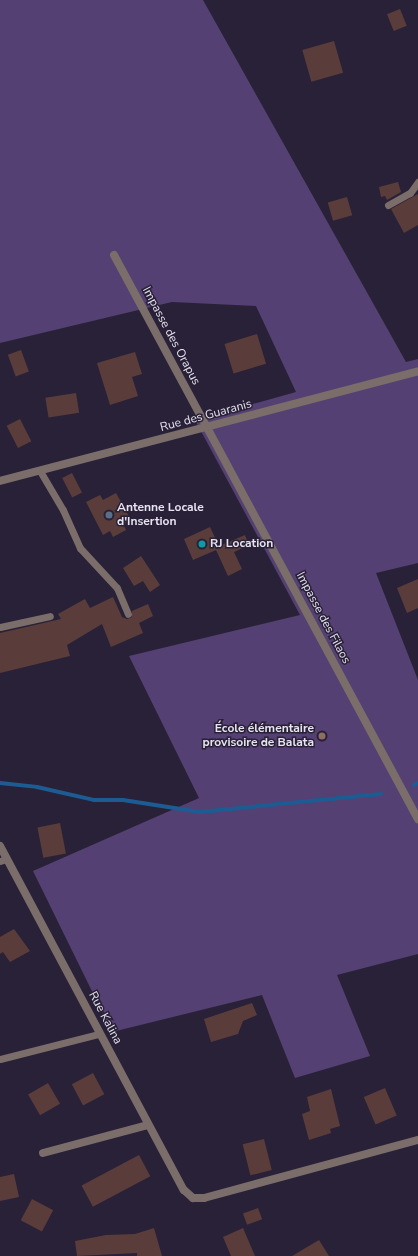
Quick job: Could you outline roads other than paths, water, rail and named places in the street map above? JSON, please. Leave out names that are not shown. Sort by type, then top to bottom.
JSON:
[{"type":"street","name":"Impasse des Orapus","points":[[114,255],[207,428]]},
{"type":"street","name":"Rue des Guaranis","points":[[0,481],[418,372]]},
{"type":"street","name":"Impasse des Filaos","points":[[207,428],[212,433],[418,819]]},
{"type":"street","name":"Rue Kalina","points":[[0,846],[3,860],[148,1125],[184,1190],[193,1198],[219,1194],[418,1140]]},
{"type":"street","points":[[43,1153],[148,1125]]},
{"type":"lane","points":[[388,205],[410,193],[418,182]]},
{"type":"lane","points":[[40,471],[63,510],[80,548],[117,588],[128,614]]},
{"type":"lane","points":[[0,627],[50,616]]},
{"type":"lane","points":[[0,1059],[99,1034]]},
{"type":"waterway","points":[[0,783],[37,787],[94,800],[123,800],[200,812],[381,794]]},
{"type":"waterway","points":[[414,785],[418,783]]},
{"type":"place","name":"Antenne Locale d'Insertion","points":[[109,515]]},
{"type":"place","name":"RJ Location","points":[[202,544]]},
{"type":"place","name":"École élémentaire provisoire de Balata","points":[[322,736]]}]
